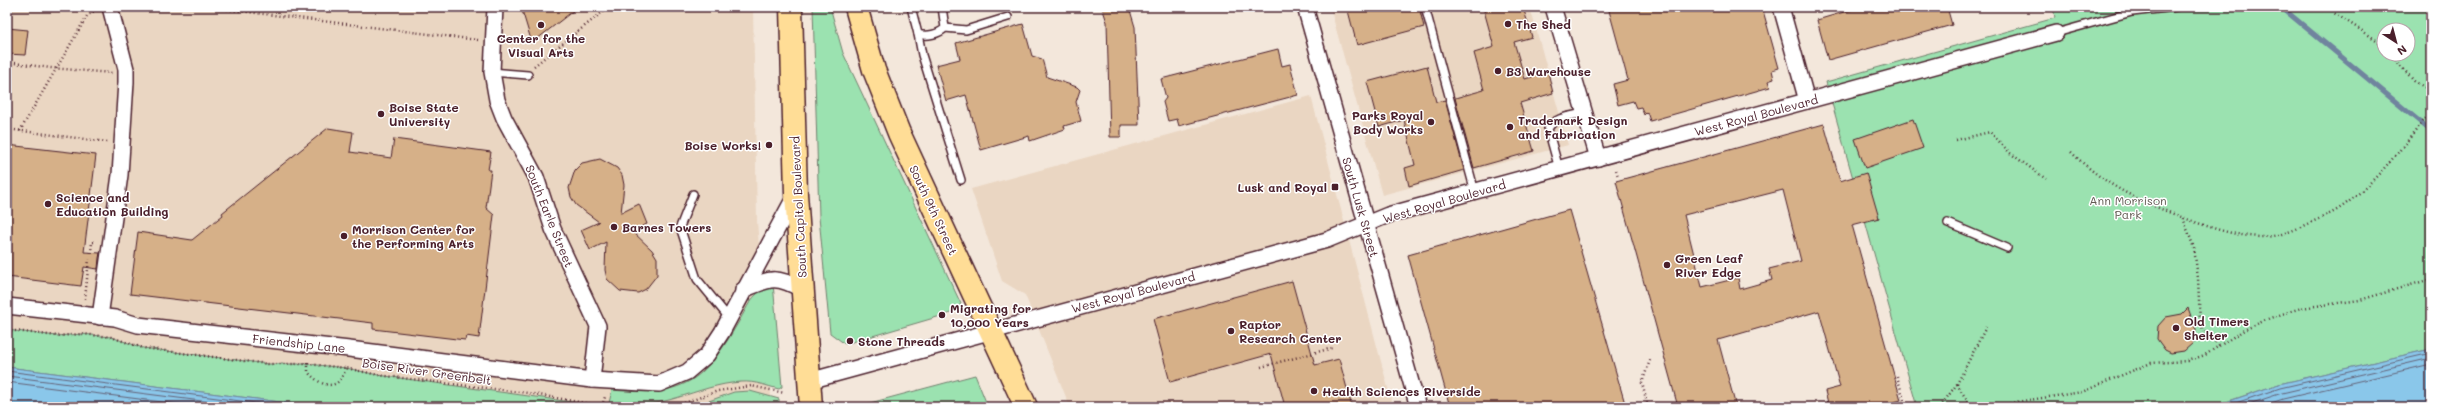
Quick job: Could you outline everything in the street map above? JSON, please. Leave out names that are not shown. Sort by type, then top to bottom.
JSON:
[{"type":"main road","name":"South Capitol Boulevard","points":[[792,7],[796,194],[810,407]]},
{"type":"main road","name":"South 9th Street","points":[[856,7],[874,70],[899,133],[989,331],[1026,407]]},
{"type":"street","points":[[100,317],[120,175],[126,82],[126,69],[110,7]]},
{"type":"street","name":"South Earle Street","points":[[495,7],[492,72],[497,100],[504,118],[536,177],[553,229],[598,326],[592,380]]},
{"type":"street","name":"South Lusk Street","points":[[1305,7],[1418,407]]},
{"type":"street","points":[[1553,7],[1598,158]]},
{"type":"street","points":[[1781,7],[1807,101]]},
{"type":"street","name":"West Royal Boulevard","points":[[809,381],[1327,240],[1367,225],[1388,215],[2056,33]]},
{"type":"street","name":"Friendship Lane","points":[[7,306],[115,318],[138,325],[309,344],[592,380],[659,384],[673,380],[699,363],[707,354],[729,318],[796,194]]},
{"type":"street","points":[[743,290],[769,278],[786,281],[803,290]]},
{"type":"lane","points":[[911,7],[922,55],[961,180]]},
{"type":"lane","points":[[942,7],[945,28]]},
{"type":"lane","points":[[1425,7],[1475,192]]},
{"type":"lane","points":[[2056,33],[2132,12],[2176,7]]},
{"type":"lane","points":[[918,34],[930,35],[945,28],[966,30],[1008,17]]},
{"type":"lane","points":[[492,72],[529,72]]},
{"type":"lane","points":[[1559,169],[1548,129],[1551,123],[1556,120],[1584,113]]},
{"type":"lane","points":[[693,194],[680,227],[697,280],[729,318]]},
{"type":"lane","points":[[1948,223],[2007,248]]},
{"type":"path","points":[[20,131],[87,16],[100,7]]},
{"type":"path","points":[[207,7],[479,40]]},
{"type":"path","points":[[529,72],[609,7]]},
{"type":"path","points":[[2330,7],[2334,13],[2376,40]]},
{"type":"path","points":[[7,62],[56,69],[120,74]]},
{"type":"path","points":[[2397,62],[2414,81],[2431,90]]},
{"type":"path","points":[[2071,152],[2089,170],[2112,187],[2183,217],[2219,229],[2262,237],[2279,235],[2297,229],[2346,204],[2367,186],[2431,112]]},
{"type":"path","points":[[7,129],[113,142]]},
{"type":"path","points":[[1956,140],[1990,132],[2010,153],[2046,179]]},
{"type":"path","points":[[1615,167],[1618,176]]},
{"type":"path","points":[[2183,217],[2194,248],[2198,278],[2200,323],[2205,333],[2219,345]]},
{"type":"path","points":[[90,253],[92,242]]},
{"type":"path","points":[[84,300],[89,259]]},
{"type":"path","points":[[1998,407],[2016,402],[2082,392],[2151,363],[2187,361],[2205,355],[2219,345],[2270,318],[2301,308],[2360,300],[2431,278]]},
{"type":"path","points":[[1940,407],[1957,384],[1986,327]]},
{"type":"path","name":"Boise River Greenbelt","points":[[7,330],[57,336],[82,334],[111,337],[143,348],[268,364],[308,364],[346,368],[378,375],[528,393],[607,407]]},
{"type":"path","points":[[309,344],[308,372],[319,383],[325,385],[338,382],[344,376],[349,349]]},
{"type":"path","points":[[1261,367],[1332,348]]},
{"type":"path","points":[[1648,407],[1642,384],[1650,360]]},
{"type":"path","points":[[1897,376],[1906,407]]},
{"type":"path","points":[[1957,384],[1971,407]]},
{"type":"path","points":[[673,407],[718,391],[751,386],[785,393]]},
{"type":"path","points":[[1887,407],[1904,402]]},
{"type":"shaded area","name":"Boise State University","points":[[7,7],[753,7],[757,221],[772,407],[378,407],[7,354]]},
{"type":"shaded area","points":[[1330,7],[1530,7],[1568,145],[1382,195]]},
{"type":"shaded area","points":[[1311,96],[1393,407],[1070,407],[1025,295],[1002,281],[971,189]]},
{"type":"green space","points":[[813,7],[830,7],[843,53],[961,304],[951,313],[845,344],[830,333],[819,217]]},
{"type":"green space","name":"Ann Morrison Park","points":[[2053,7],[2431,7],[2431,349],[2279,384],[2211,407],[1917,407],[1826,82],[2055,18]]},
{"type":"green space","points":[[773,283],[782,387],[779,389],[756,383],[741,382],[724,384],[677,398],[645,405],[609,403],[612,390],[636,392],[657,391],[674,388],[688,382],[714,360],[755,296]]},
{"type":"green space","points":[[7,330],[57,336],[82,334],[111,337],[143,348],[268,364],[308,364],[346,368],[378,375],[607,407],[319,407],[7,367]]},
{"type":"green space","points":[[975,375],[988,407],[855,407]]},
{"type":"green space","points":[[750,391],[779,399],[779,407],[692,407],[734,392]]},
{"type":"water","points":[[2431,349],[2431,407],[2212,407],[2279,384]]},
{"type":"water","points":[[7,367],[319,407],[7,407]]},
{"type":"building","name":"Center for the Visual Arts","points":[[521,7],[578,7],[532,43]]},
{"type":"building","points":[[1102,7],[1129,7],[1135,27],[1139,125],[1121,125],[1121,137],[1110,137],[1107,22]]},
{"type":"building","points":[[1347,7],[1419,7],[1424,27],[1357,45]]},
{"type":"building","points":[[1483,7],[1523,7],[1532,37],[1514,42],[1525,79],[1548,72],[1553,93],[1520,103],[1534,151],[1474,168],[1455,98],[1484,90],[1474,53],[1494,47]]},
{"type":"building","points":[[1608,7],[1762,7],[1779,68],[1772,70],[1774,79],[1768,81],[1770,87],[1650,121],[1647,112],[1644,115],[1641,107],[1636,108],[1633,101],[1618,105],[1613,84],[1628,80]]},
{"type":"building","points":[[1861,7],[1947,7],[1952,25],[1828,60],[1817,20]]},
{"type":"building","points":[[1023,24],[1032,56],[1042,59],[1047,77],[1077,87],[1080,90],[1076,102],[1081,121],[1064,126],[1065,129],[1030,141],[1029,136],[981,150],[966,95],[946,101],[936,65],[960,59],[956,43]]},
{"type":"building","points":[[7,28],[28,30],[25,55],[7,54]]},
{"type":"building","points":[[1278,49],[1282,66],[1290,64],[1298,95],[1179,126],[1177,119],[1168,121],[1163,102],[1166,98],[1161,79]]},
{"type":"building","name":"Parks Royal Body Works","points":[[1427,66],[1436,102],[1445,100],[1464,170],[1409,186],[1405,168],[1415,165],[1404,120],[1379,127],[1367,82]]},
{"type":"building","points":[[1913,119],[1923,148],[1865,168],[1855,139]]},
{"type":"building","name":"Green Leaf River Edge","points":[[1824,124],[1840,181],[1866,173],[1879,218],[1852,225],[1901,400],[1877,407],[1829,407],[1825,391],[1840,387],[1819,311],[1718,340],[1736,407],[1678,407],[1616,181]],"holes":[[[1783,190],[1801,261],[1769,269],[1772,280],[1740,289],[1738,278],[1702,287],[1684,215]]]},
{"type":"building","name":"Morrison Center for the Performing Arts","points":[[328,128],[353,132],[350,152],[391,158],[394,139],[491,152],[488,170],[491,170],[486,208],[494,215],[479,338],[466,336],[465,340],[373,329],[373,323],[130,294],[138,232],[192,240],[223,215],[222,213]]},
{"type":"building","name":"Science and Education Building","points":[[7,145],[96,155],[84,252],[100,253],[98,269],[84,267],[81,286],[7,277]]},
{"type":"building","name":"Barnes Towers","points":[[600,159],[617,168],[622,175],[624,185],[621,213],[639,204],[647,224],[632,231],[652,250],[657,258],[657,275],[646,289],[638,293],[620,291],[607,279],[605,270],[606,242],[590,250],[581,230],[599,222],[576,205],[571,197],[569,188],[575,170],[582,163]]},
{"type":"building","points":[[1569,210],[1626,407],[1450,407],[1408,255]]},
{"type":"building","name":"Raptor Research Center","points":[[1292,281],[1315,365],[1339,359],[1352,407],[1285,407],[1271,354],[1170,382],[1153,319]]},
{"type":"building","name":"Old Timers Shelter","points":[[2188,308],[2196,330],[2193,343],[2184,351],[2171,353],[2165,350],[2157,339],[2158,326],[2166,317],[2182,314]]},
{"type":"waterway","points":[[2281,7],[2431,131]]},
{"type":"place","name":"The Shed","points":[[1508,24]]},
{"type":"place","name":"Center for the Visual Arts","points":[[541,25]]},
{"type":"place","name":"B3 Warehouse","points":[[1498,71]]},
{"type":"place","name":"Boise State University","points":[[381,114]]},
{"type":"place","name":"Parks Royal Body Works","points":[[1431,122]]},
{"type":"place","name":"Trademark Design and Fabrication","points":[[1510,127]]},
{"type":"place","name":"Boise Works!","points":[[769,145]]},
{"type":"place","name":"Lusk and Royal","points":[[1335,187]]},
{"type":"place","name":"Science and Education Building","points":[[48,204]]},
{"type":"place","name":"Barnes Towers","points":[[614,227]]},
{"type":"place","name":"Morrison Center for the Performing Arts","points":[[344,236]]},
{"type":"place","name":"Green Leaf River Edge","points":[[1667,265]]},
{"type":"place","name":"Migrating for 10,000 Years","points":[[942,315]]},
{"type":"place","name":"Old Timers Shelter","points":[[2176,328]]},
{"type":"place","name":"Raptor Research Center","points":[[1231,331]]},
{"type":"place","name":"Stone Threads","points":[[850,341]]},
{"type":"place","name":"Health Sciences Riverside","points":[[1314,391]]}]
